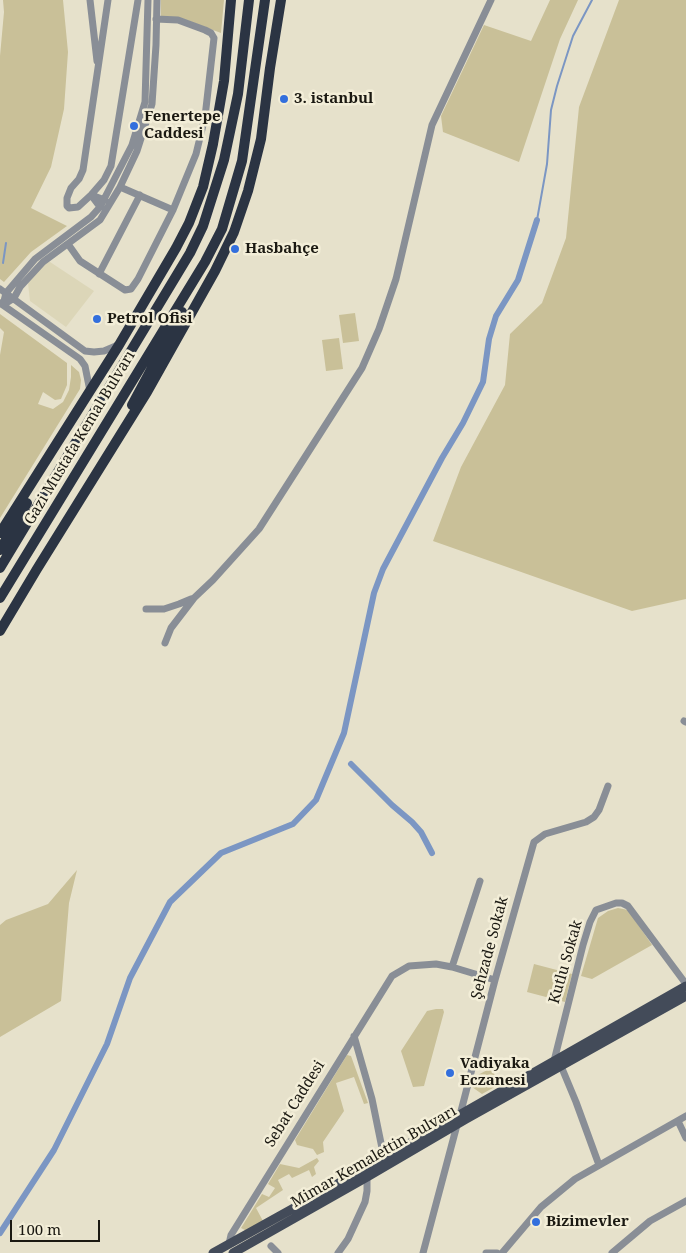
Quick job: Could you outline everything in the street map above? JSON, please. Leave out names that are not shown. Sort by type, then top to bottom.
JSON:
[{"type":"highway","points":[[0,534],[119,345],[176,248],[204,187],[224,81],[231,0]]},
{"type":"highway","name":"Gazi Mustafa Kemal Bulvarı","points":[[0,568],[190,253],[203,226],[224,160],[238,94],[249,0]]},
{"type":"highway","name":"Gazi Mustafa Kemal Bulvarı","points":[[0,598],[205,262],[222,229],[242,161],[265,0]]},
{"type":"highway","points":[[0,631],[148,392],[215,272],[234,232],[248,191],[261,140],[280,0]]},
{"type":"highway","points":[[106,457],[142,385],[188,302],[205,262]]},
{"type":"highway","points":[[0,550],[90,391]]},
{"type":"main road","points":[[213,1253],[382,1164],[460,1115],[557,1064],[686,985]]},
{"type":"main road","name":"Mimar Kemalettin Bulvarı","points":[[233,1253],[367,1177],[382,1164],[457,1125],[557,1064],[686,996]]},
{"type":"main road","points":[[457,1125],[460,1115]]},
{"type":"street","points":[[90,0],[98,69]]},
{"type":"street","points":[[108,0],[83,170],[67,198],[67,206],[69,208],[78,207],[91,195],[108,174],[113,159],[138,0]]},
{"type":"street","points":[[1,304],[3,291],[35,259],[91,217],[103,204],[132,145],[145,102],[148,0]]},
{"type":"street","points":[[1,304],[14,298],[20,287],[43,262],[100,220],[120,187],[137,151],[152,104],[156,0]]},
{"type":"street","points":[[165,643],[171,628],[194,598],[259,529],[362,368],[379,329],[396,279],[432,125],[491,0]]},
{"type":"street","points":[[68,244],[80,261],[125,290],[131,289],[138,280],[174,210],[196,154],[205,117],[214,38],[211,33],[205,30],[178,20],[156,18]]},
{"type":"street","points":[[120,187],[174,210]]},
{"type":"street","points":[[91,195],[103,204]]},
{"type":"street","points":[[100,274],[140,195]]},
{"type":"street","points":[[3,291],[85,351],[104,351],[119,345]]},
{"type":"street","points":[[1,304],[80,359],[85,366],[90,391]]},
{"type":"street","points":[[146,610],[164,609],[194,598]]},
{"type":"street","name":"Şehzade Sokak","points":[[460,1115],[495,980],[534,842],[545,834],[586,822],[594,817],[599,810],[608,786]]},
{"type":"street","points":[[480,881],[452,967],[495,980]]},
{"type":"street","name":"Kutlu Sokak","points":[[557,1064],[583,945],[596,910],[616,903],[628,906],[686,985]]},
{"type":"street","name":"Sebat Caddesi","points":[[229,1244],[230,1235],[388,981],[396,972],[409,966],[427,964],[452,967]]},
{"type":"street","points":[[354,1036],[372,1099],[382,1148],[382,1164]]},
{"type":"street","points":[[557,1064],[576,1102],[599,1165]]},
{"type":"street","points":[[502,1253],[542,1208],[575,1179],[686,1116]]},
{"type":"street","points":[[678,1121],[686,1138]]},
{"type":"street","points":[[423,1253],[457,1125]]},
{"type":"street","points":[[338,1253],[348,1239],[365,1202],[367,1177]]},
{"type":"street","points":[[612,1253],[650,1221],[686,1201]]},
{"type":"street","points":[[271,1246],[278,1253]]},
{"type":"street","points":[[486,1253],[497,1253]]},
{"type":"shaded area","points":[[3,0],[63,0],[68,52],[64,109],[51,167],[31,208],[67,226],[31,252],[4,282],[0,279],[0,56],[4,12]]},
{"type":"shaded area","points":[[161,0],[224,0],[221,33],[181,18],[161,16]]},
{"type":"shaded area","points":[[550,0],[578,0],[560,39],[519,162],[443,132],[441,116],[484,25],[531,41]]},
{"type":"shaded area","points":[[619,0],[686,0],[686,599],[632,611],[433,541],[461,467],[505,385],[510,334],[542,303],[566,238],[579,107]]},
{"type":"shaded area","points":[[47,260],[94,291],[66,327],[30,301],[28,283]]},
{"type":"shaded area","points":[[355,313],[359,341],[343,343],[339,315]]},
{"type":"shaded area","points":[[0,314],[67,363],[67,385],[61,399],[55,400],[43,392],[38,404],[53,409],[63,402],[69,390],[71,365],[79,372],[81,380],[80,389],[0,518],[0,355],[4,332],[0,328]]},
{"type":"shaded area","points":[[339,338],[343,369],[326,371],[322,340]]},
{"type":"shaded area","points":[[77,870],[69,903],[61,1001],[0,1037],[0,925],[6,920],[48,904]]},
{"type":"shaded area","points":[[618,908],[628,910],[652,945],[592,979],[581,976],[598,918],[608,911]]},
{"type":"shaded area","points":[[534,964],[572,974],[565,1002],[527,992]]},
{"type":"shaded area","points":[[443,1009],[444,1012],[424,1086],[413,1087],[401,1051],[427,1011]]},
{"type":"shaded area","points":[[347,1055],[351,1056],[368,1103],[364,1104],[354,1077],[336,1083],[344,1111],[323,1142],[324,1152],[317,1155],[313,1149],[297,1145],[295,1140]]},
{"type":"shaded area","points":[[491,1068],[500,1084],[482,1094],[472,1087],[474,1077]]},
{"type":"shaded area","points":[[317,1158],[319,1161],[314,1167],[316,1174],[312,1177],[309,1170],[292,1178],[289,1174],[278,1180],[283,1190],[256,1208],[263,1221],[247,1231],[241,1228],[262,1194],[269,1197],[275,1188],[268,1184],[280,1164],[299,1168]]},
{"type":"waterway","points":[[537,220],[547,164],[551,110],[573,36],[592,0]]},
{"type":"waterway","points":[[0,1233],[54,1150],[107,1044],[130,978],[170,902],[221,853],[293,824],[316,800],[344,733],[374,593],[383,569],[442,458],[463,423],[483,382],[489,339],[496,316],[518,280],[537,220]]},
{"type":"waterway","points":[[3,263],[6,243]]},
{"type":"waterway","points":[[351,764],[412,822],[421,832],[432,853]]},
{"type":"place","name":"3. istanbul","points":[[284,99]]},
{"type":"place","name":"Fenertepe Caddesi","points":[[134,126]]},
{"type":"place","name":"Hasbahçe","points":[[235,249]]},
{"type":"place","name":"Petrol Ofisi","points":[[97,319]]},
{"type":"place","name":"Vadiyaka Eczanesi","points":[[450,1073]]},
{"type":"place","name":"Bizimevler","points":[[536,1222]]}]
